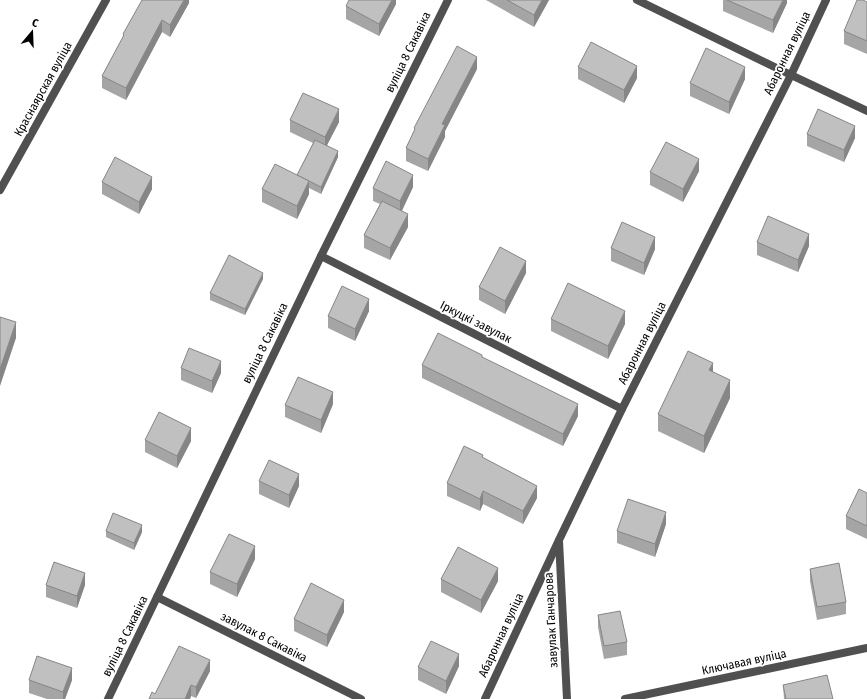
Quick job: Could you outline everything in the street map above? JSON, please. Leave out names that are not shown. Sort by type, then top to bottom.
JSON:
[{"type":"street","name":"Краснаярская вуліца","points":[[0,190],[106,0]]},
{"type":"street","name":"вуліца 8 Сакавіка","points":[[108,699],[321,256],[448,0]]},
{"type":"street","points":[[637,0],[791,75],[867,110]]},
{"type":"street","name":"Абаронная вуліца","points":[[485,699],[622,409],[791,75],[826,0]]},
{"type":"street","name":"Іркуцкі завулак","points":[[321,256],[622,409]]},
{"type":"street","name":"завулак Ганчарова","points":[[559,540],[566,699]]},
{"type":"street","name":"завулак 8 Сакавіка","points":[[157,597],[361,699]]},
{"type":"street","name":"Ключавая вуліца","points":[[625,699],[867,648]]},
{"type":"building","points":[[142,0],[184,0],[170,25],[162,20],[126,88],[102,76]]},
{"type":"building","points":[[349,0],[392,0],[379,24],[346,6]]},
{"type":"building","points":[[507,0],[542,0],[534,15]]},
{"type":"building","points":[[727,0],[783,0],[773,20]]},
{"type":"building","points":[[857,0],[867,2],[867,41],[844,31]]},
{"type":"building","points":[[591,42],[637,66],[624,90],[578,67]]},
{"type":"building","points":[[457,46],[477,57],[442,124],[445,125],[428,159],[406,148],[415,129],[414,128]]},
{"type":"building","points":[[706,48],[745,67],[729,102],[690,83]]},
{"type":"building","points":[[303,93],[339,109],[325,137],[290,120]]},
{"type":"building","points":[[818,109],[855,126],[844,150],[807,134]]},
{"type":"building","points":[[315,140],[338,151],[321,187],[297,175]]},
{"type":"building","points":[[666,142],[699,159],[683,189],[650,172]]},
{"type":"building","points":[[115,157],[152,177],[139,202],[102,182]]},
{"type":"building","points":[[386,161],[413,175],[400,201],[373,188]]},
{"type":"building","points":[[275,164],[309,181],[297,206],[262,189]]},
{"type":"building","points":[[382,201],[408,214],[390,248],[364,235]]},
{"type":"building","points":[[768,216],[809,234],[798,260],[757,242]]},
{"type":"building","points":[[622,222],[655,237],[644,263],[611,248]]},
{"type":"building","points":[[500,247],[526,261],[505,301],[479,287]]},
{"type":"building","points":[[229,255],[263,273],[245,309],[210,293]]},
{"type":"building","points":[[568,283],[625,311],[608,346],[551,319]]},
{"type":"building","points":[[342,286],[369,299],[355,329],[328,316]]},
{"type":"building","points":[[0,317],[16,322],[0,369]]},
{"type":"building","points":[[438,333],[482,355],[482,357],[578,404],[563,434],[422,365]]},
{"type":"building","points":[[189,348],[221,361],[212,381],[181,368]]},
{"type":"building","points":[[688,351],[713,363],[709,370],[730,380],[704,436],[658,414]]},
{"type":"building","points":[[298,377],[333,392],[321,420],[285,405]]},
{"type":"building","points":[[159,412],[191,428],[177,456],[145,440]]},
{"type":"building","points":[[464,446],[483,455],[482,457],[537,486],[523,511],[483,491],[480,499],[447,483]]},
{"type":"building","points":[[269,460],[299,474],[289,495],[259,481]]},
{"type":"building","points":[[859,489],[867,493],[867,526],[846,516]]},
{"type":"building","points":[[628,499],[666,512],[655,544],[617,531]]},
{"type":"building","points":[[113,513],[142,525],[134,543],[106,531]]},
{"type":"building","points":[[229,534],[255,546],[237,584],[210,572]]},
{"type":"building","points":[[458,547],[498,568],[481,600],[441,579]]},
{"type":"building","points":[[54,562],[85,573],[77,596],[46,585]]},
{"type":"building","points":[[839,563],[846,602],[817,607],[810,569]]},
{"type":"building","points":[[311,583],[344,600],[327,635],[294,619]]},
{"type":"building","points":[[620,611],[627,642],[604,646],[598,615]]},
{"type":"building","points":[[431,641],[459,654],[446,681],[418,667]]},
{"type":"building","points":[[179,646],[210,660],[196,687],[191,685],[185,699],[149,699],[152,692],[155,694]]},
{"type":"building","points":[[37,656],[72,668],[63,692],[29,680]]},
{"type":"building","points":[[827,675],[833,699],[786,699],[783,685]]}]
